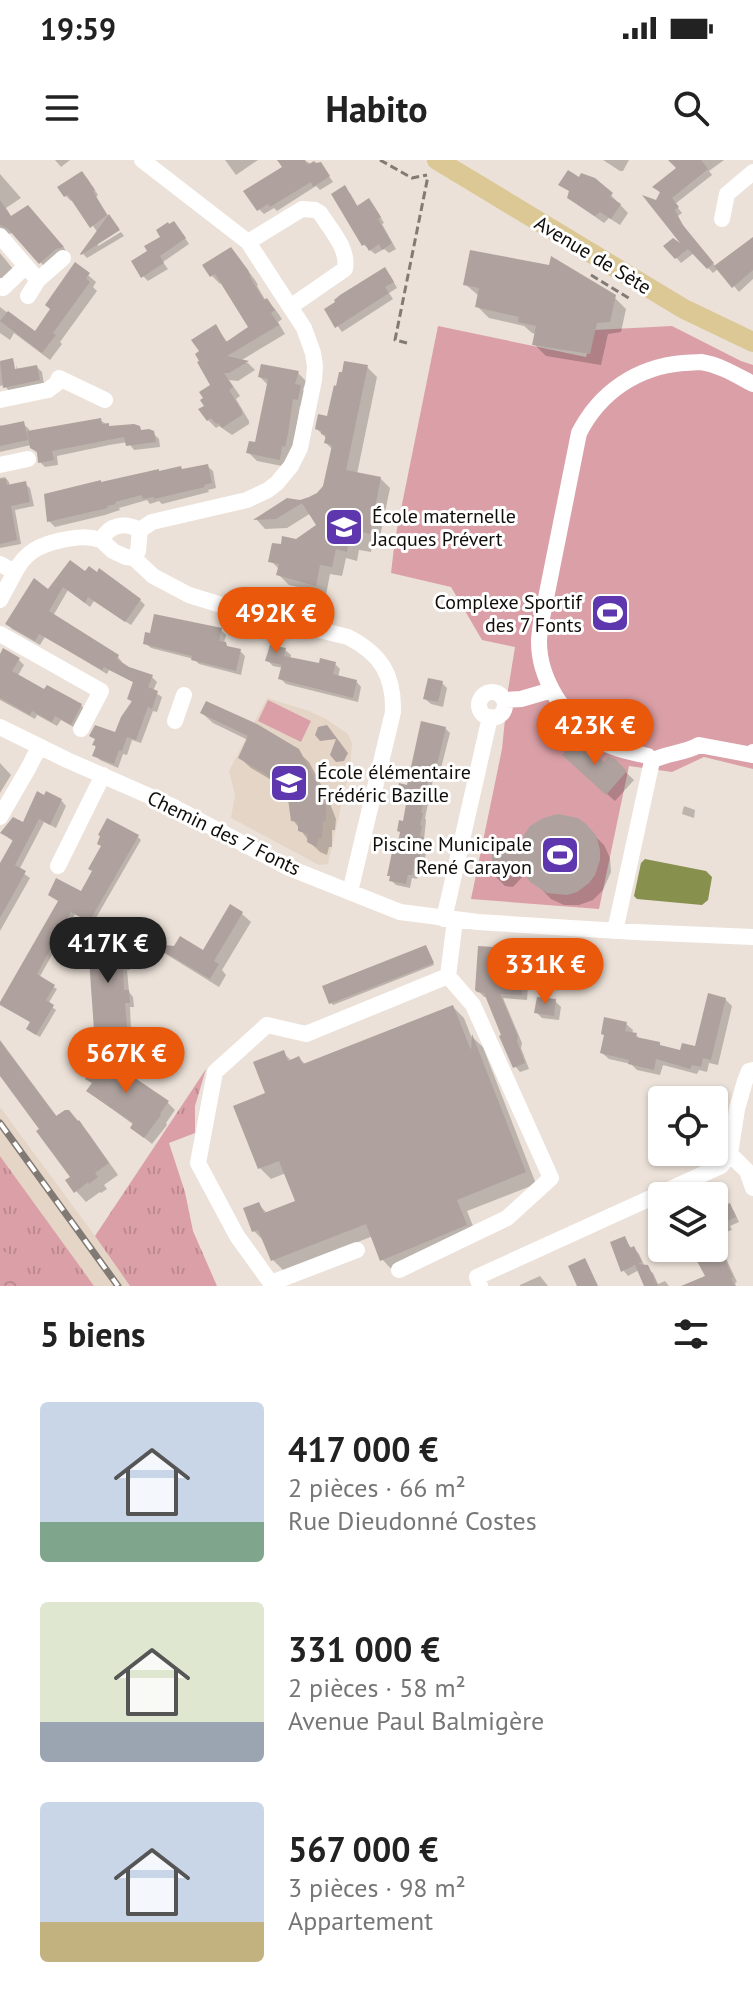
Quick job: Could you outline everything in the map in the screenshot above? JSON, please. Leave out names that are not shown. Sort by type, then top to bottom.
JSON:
[{"type":"main road","name":"Avenue de Sète","points":[[433,168],[684,309],[753,342]]},
{"type":"street","points":[[140,530],[152,522],[247,500],[277,483],[297,456],[315,366],[309,341],[248,242],[142,160]]},
{"type":"street","points":[[722,219],[727,194],[753,172]]},
{"type":"street","points":[[248,242],[302,209],[315,210],[345,251],[345,269],[290,307]]},
{"type":"street","points":[[0,236],[38,280]]},
{"type":"street","points":[[28,296],[38,280],[63,258]]},
{"type":"street","points":[[0,286],[3,288],[26,266]]},
{"type":"street","points":[[652,761],[648,756],[596,739],[568,714],[546,677],[538,644],[579,433],[587,418],[617,386],[637,374],[668,364],[700,362],[721,367],[753,384]]},
{"type":"street","points":[[0,400],[48,390],[59,378],[105,400]]},
{"type":"street","points":[[0,465],[28,459]]},
{"type":"street","points":[[101,540],[111,529],[120,525],[130,525],[140,530]]},
{"type":"street","points":[[134,558],[138,551],[140,530]]},
{"type":"street","points":[[0,600],[27,554],[45,544],[90,536],[101,540],[113,551],[134,558],[141,567],[169,586],[207,602],[348,637],[374,654],[390,681],[393,712],[350,892]]},
{"type":"street","points":[[0,564],[15,572]]},
{"type":"street","points":[[0,634],[101,691],[81,729]]},
{"type":"street","points":[[399,1270],[507,1218],[551,1178],[473,1005],[448,976],[450,920],[490,717],[481,711],[479,705],[485,694],[494,692],[504,700],[521,699],[552,690]]},
{"type":"street","points":[[175,721],[184,695]]},
{"type":"street","name":"Chemin des 7 Fonts","points":[[0,727],[172,806],[287,867],[400,912],[450,920],[753,937]]},
{"type":"street","points":[[615,931],[652,761],[699,745],[752,755],[753,752]]},
{"type":"street","points":[[0,817],[39,747]]},
{"type":"street","points":[[58,866],[103,775]]},
{"type":"street","points":[[357,1250],[271,1283],[237,1236],[198,1163],[215,1072],[267,1025],[306,1034],[448,976]]},
{"type":"street","points":[[480,1286],[477,1277],[721,1166],[730,1154],[737,1109],[751,1071]]},
{"type":"street","points":[[730,1154],[747,1171],[753,1188]]},
{"type":"path","points":[[380,160],[412,178],[426,174],[433,168]]},
{"type":"path","points":[[407,343],[395,340],[433,168]]},
{"type":"shaded area","name":"École élémentaire Frédéric Bazille","points":[[267,698],[326,719],[348,734],[352,744],[350,767],[328,864],[319,865],[231,818],[235,795],[229,771]]},
{"type":"shaded area","points":[[645,859],[706,871],[712,877],[708,900],[702,905],[637,899],[634,896],[641,863]]},
{"type":"shaded area","points":[[0,1107],[130,1286],[94,1286],[0,1156]]},
{"type":"green space","name":"Complexe Sportif des 7 Fonts","points":[[438,326],[586,357],[594,330],[672,326],[753,365],[753,769],[704,757],[672,772],[629,766],[599,909],[471,899],[502,749],[515,647],[482,640],[451,587],[391,573],[395,539]]},
{"type":"green space","points":[[268,700],[311,721],[301,742],[258,721]]},
{"type":"green space","points":[[206,1069],[195,1106],[195,1133],[169,1143],[185,1192],[193,1231],[217,1286],[130,1286],[95,1236]]},
{"type":"green space","points":[[0,1156],[84,1272],[94,1286],[0,1286]]},
{"type":"green space","points":[[0,1252],[6,1252],[35,1286],[5,1286],[0,1282]]},
{"type":"building","points":[[277,160],[305,160],[308,165],[314,161],[321,162],[330,176],[313,187],[311,182],[270,207],[268,204],[257,211],[243,191],[282,167]]},
{"type":"building","points":[[668,160],[701,160],[708,169],[672,198],[679,207],[675,210],[682,224],[714,263],[707,269],[688,249],[675,259],[663,246],[673,238],[680,243],[642,195],[656,200],[660,192],[652,187],[676,168]]},
{"type":"building","points":[[568,170],[579,177],[581,173],[595,178],[613,193],[610,197],[621,204],[611,219],[600,212],[595,216],[567,198],[569,191],[558,185]]},
{"type":"building","points":[[82,171],[107,215],[90,228],[68,195],[64,197],[57,187]]},
{"type":"building","points":[[345,185],[357,206],[369,198],[381,217],[378,219],[392,243],[382,250],[379,244],[369,251],[365,244],[362,246],[331,194]]},
{"type":"building","points":[[0,200],[11,216],[28,205],[64,247],[56,249],[39,264],[8,229],[0,225]]},
{"type":"building","points":[[109,214],[120,230],[81,255],[80,254]]},
{"type":"building","points":[[174,221],[186,238],[160,256],[164,263],[141,278],[131,261],[147,251],[144,246],[160,237],[156,230]]},
{"type":"building","points":[[753,237],[753,270],[732,288],[714,266]]},
{"type":"building","points":[[231,247],[264,300],[267,298],[275,310],[271,313],[279,325],[227,356],[249,361],[224,373],[233,387],[229,390],[242,415],[222,428],[211,418],[207,421],[198,409],[204,406],[199,392],[210,385],[197,362],[195,354],[199,351],[191,340],[216,324],[226,342],[248,327],[215,274],[210,277],[202,265]]},
{"type":"building","points":[[470,250],[549,265],[551,256],[616,295],[610,322],[597,323],[590,354],[532,345],[536,326],[518,322],[519,317],[475,307],[479,288],[463,285]]},
{"type":"building","points":[[75,262],[90,273],[86,278],[90,282],[42,353],[0,321],[8,311],[35,331],[50,309],[45,305]]},
{"type":"building","points":[[385,267],[394,282],[385,287],[389,293],[335,328],[324,309],[340,295]]},
{"type":"building","points":[[13,358],[15,369],[37,365],[40,380],[3,388],[0,361]]},
{"type":"building","name":"École maternelle Jacques Prévert","points":[[344,361],[368,365],[346,470],[381,477],[370,534],[363,532],[361,543],[349,541],[347,552],[336,549],[332,567],[320,565],[316,586],[276,575],[279,564],[268,562],[272,543],[281,544],[282,536],[296,539],[316,525],[302,503],[276,519],[253,520],[287,498],[300,500],[309,497],[323,486],[332,445],[324,443],[326,435],[315,429],[318,414],[327,416],[334,385]]},
{"type":"building","points":[[261,364],[299,371],[295,384],[301,385],[298,400],[293,399],[288,434],[280,460],[246,453],[249,441],[255,442],[268,379],[258,377]]},
{"type":"building","points":[[101,418],[102,424],[109,423],[109,426],[134,424],[141,430],[154,431],[156,442],[126,446],[124,437],[52,451],[54,460],[38,463],[37,452],[30,448],[27,431]]},
{"type":"building","points":[[24,421],[28,440],[0,446],[0,426]]},
{"type":"building","points":[[208,464],[212,483],[205,487],[154,499],[143,499],[142,495],[115,502],[108,508],[47,522],[44,494],[159,469]]},
{"type":"building","points":[[0,479],[6,479],[7,485],[26,481],[30,502],[11,506],[17,540],[0,544]]},
{"type":"building","points":[[70,560],[85,571],[89,566],[97,572],[99,568],[141,599],[125,622],[88,597],[85,603],[63,587],[49,611],[119,655],[117,659],[129,667],[153,675],[148,687],[158,691],[152,709],[148,707],[136,740],[127,737],[114,764],[92,756],[95,739],[89,736],[95,725],[115,732],[132,701],[127,699],[133,682],[104,667],[102,670],[39,634],[35,641],[5,624],[34,578],[48,589]]},
{"type":"building","points":[[154,614],[222,628],[219,641],[241,649],[236,671],[143,644],[145,632],[150,633]]},
{"type":"building","points":[[270,645],[286,648],[282,665],[265,661]]},
{"type":"building","points":[[3,648],[20,658],[12,671],[44,689],[47,685],[82,704],[71,725],[55,716],[52,722],[32,711],[30,715],[0,698],[0,654]]},
{"type":"building","points":[[284,656],[319,663],[320,658],[336,662],[333,674],[357,680],[353,698],[278,679]]},
{"type":"building","points":[[428,678],[443,681],[438,702],[423,699]]},
{"type":"building","points":[[206,701],[257,724],[299,749],[326,807],[322,838],[319,838],[316,847],[307,842],[308,834],[298,831],[298,822],[291,821],[288,799],[269,776],[238,758],[248,736],[200,713]]},
{"type":"building","points":[[421,721],[446,727],[435,773],[430,772],[421,813],[420,836],[424,837],[418,864],[415,863],[406,884],[389,881],[390,876],[387,876],[392,852],[396,853],[399,820],[403,821],[407,798],[396,796],[399,783],[407,785]]},
{"type":"building","points":[[327,725],[348,753],[344,761],[336,762],[330,755],[336,739],[320,741],[315,735],[318,727]]},
{"type":"building","points":[[577,739],[604,762],[608,757],[615,759],[627,771],[606,795],[562,755]]},
{"type":"building","points":[[37,791],[44,795],[46,791],[62,799],[50,825],[39,819],[15,865],[26,871],[0,918],[0,863],[13,840],[0,833],[13,817],[23,822]]},
{"type":"building","name":"Piscine Municipale René Carayon","points":[[558,814],[578,818],[596,835],[600,860],[589,883],[567,895],[547,893],[530,882],[516,861],[502,876],[492,876],[492,848],[519,850],[530,826]]},
{"type":"building","points":[[107,818],[139,835],[89,922],[71,912],[37,974],[55,985],[46,1000],[54,1005],[36,1035],[26,1029],[30,1022],[0,1005],[0,1002],[58,901],[48,895],[56,878],[81,891],[92,871],[88,869],[101,846],[97,844],[98,835]]},
{"type":"building","points":[[230,904],[243,912],[214,961],[219,964],[210,979],[149,943],[174,946],[180,936],[203,950]]},
{"type":"building","points":[[120,927],[125,965],[124,990],[129,990],[130,1003],[125,1003],[127,1027],[131,1027],[132,1040],[99,1042],[98,1029],[94,1030],[87,930]]},
{"type":"building","points":[[426,945],[434,963],[329,1004],[322,986]]},
{"type":"building","points":[[478,946],[525,949],[522,995],[500,994],[518,1036],[525,1063],[513,1068],[484,993],[475,990]]},
{"type":"building","points":[[708,993],[726,998],[711,1060],[703,1058],[701,1067],[692,1065],[690,1069],[656,1059],[654,1070],[600,1053],[604,1017],[627,1022],[625,1031],[637,1033],[636,1037],[660,1042],[660,1045],[680,1050],[682,1043],[695,1046]]},
{"type":"building","points":[[537,997],[556,999],[554,1016],[534,1013]]},
{"type":"building","points":[[453,1005],[471,1050],[472,1034],[526,1172],[457,1200],[467,1225],[380,1261],[366,1224],[271,1261],[258,1230],[252,1232],[243,1208],[259,1202],[264,1213],[295,1201],[279,1161],[258,1169],[233,1106],[265,1093],[253,1062],[284,1050],[288,1061],[299,1056],[303,1064]]},
{"type":"building","points":[[0,1041],[56,1116],[69,1110],[109,1163],[95,1173],[98,1177],[74,1193],[65,1180],[70,1177],[0,1076]]},
{"type":"building","points":[[101,1055],[169,1101],[144,1138],[130,1128],[133,1123],[86,1091],[92,1083],[85,1079]]},
{"type":"building","points":[[730,1203],[736,1217],[728,1221],[728,1204]]},
{"type":"building","points":[[625,1236],[642,1262],[638,1264],[648,1265],[658,1286],[644,1286],[635,1265],[621,1272],[610,1242]]},
{"type":"building","points":[[585,1258],[598,1286],[577,1286],[568,1266]]},
{"type":"building","points":[[698,1262],[726,1262],[735,1286],[681,1286],[705,1276]]},
{"type":"railway","points":[[0,1123],[118,1286]]},
{"type":"place","name":"École maternelle Jacques Prévert","points":[[344,527]]},
{"type":"place","name":"Complexe Sportif des 7 Fonts","points":[[610,613]]},
{"type":"place","name":"École élémentaire Frédéric Bazille","points":[[289,783]]},
{"type":"place","name":"Piscine Municipale René Carayon","points":[[560,855]]}]
